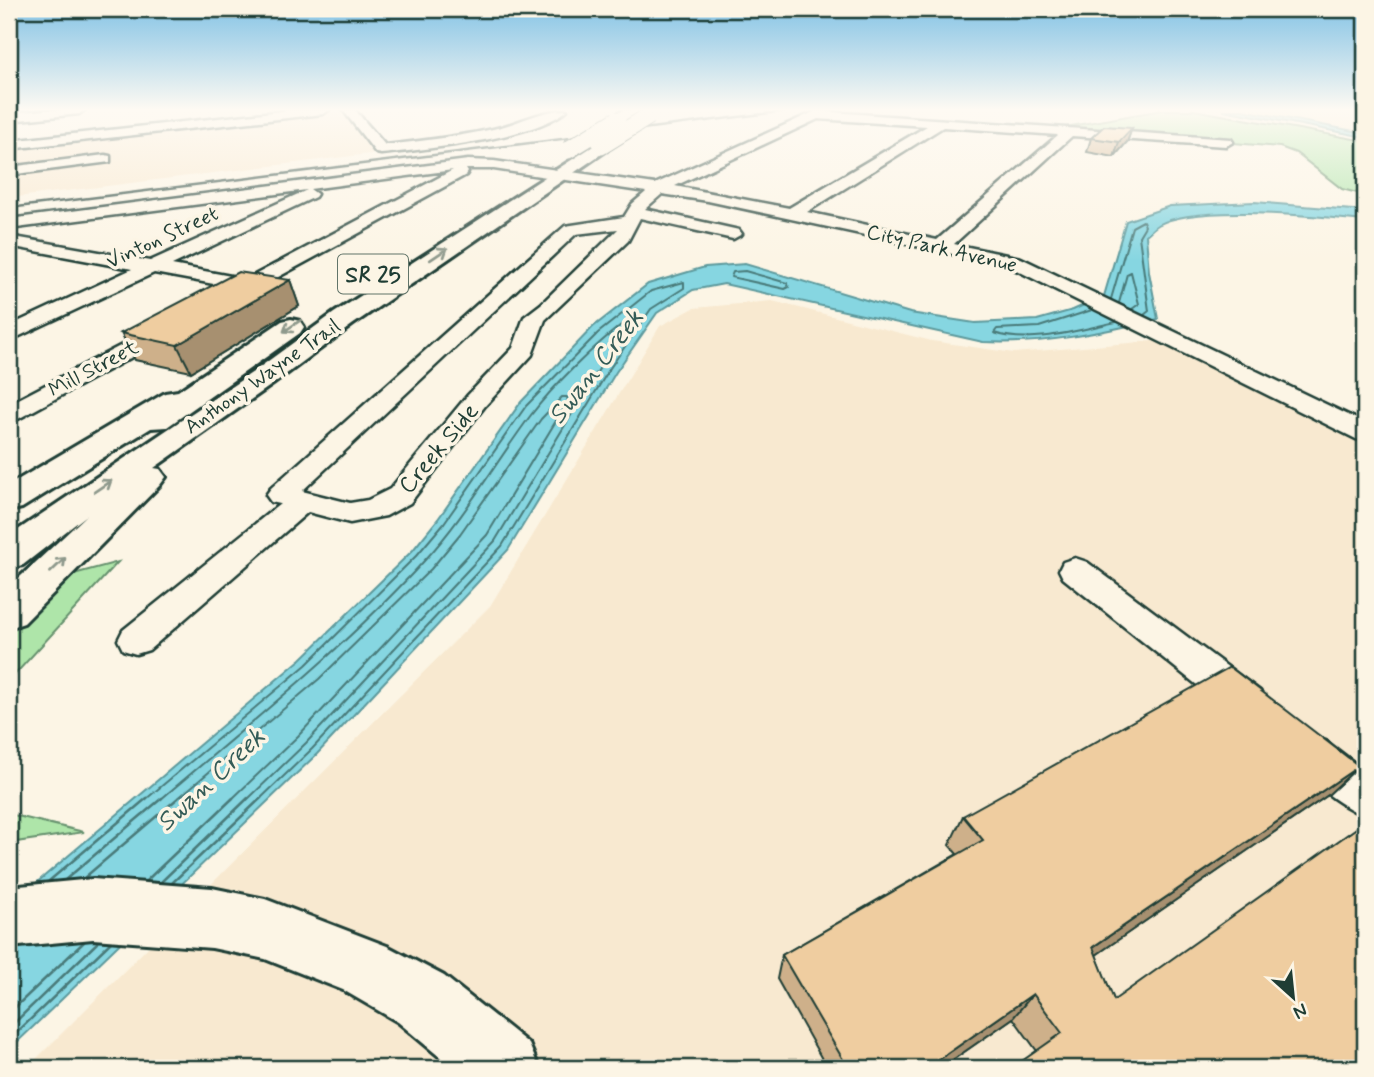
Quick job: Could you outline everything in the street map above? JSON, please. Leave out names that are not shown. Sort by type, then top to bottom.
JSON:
[{"type":"main road","name":"Anthony Wayne Trail","points":[[9,555],[70,509],[263,378],[547,172],[558,160]]},
{"type":"main road","name":"Anthony Wayne Trail","points":[[9,525],[211,380],[547,172],[571,160]]},
{"type":"main road","points":[[9,612],[166,460],[263,378]]},
{"type":"main road","points":[[9,500],[211,380]]},
{"type":"main road","points":[[9,917],[93,909],[212,918],[265,929],[311,944],[365,968],[422,999],[505,1068]]},
{"type":"street","points":[[9,171],[95,160]]},
{"type":"street","points":[[482,311],[535,317],[548,308],[622,237],[629,221],[661,187],[718,160]]},
{"type":"street","points":[[792,214],[878,160]]},
{"type":"street","points":[[942,246],[1037,160]]},
{"type":"street","points":[[213,304],[480,164]]},
{"type":"street","name":"City Park Avenue","points":[[9,226],[29,221],[480,164],[661,187],[1014,262],[1365,433]]},
{"type":"street","name":"Vinton Street","points":[[9,334],[335,182]]},
{"type":"street","points":[[629,221],[657,236]]},
{"type":"street","points":[[302,501],[281,495],[571,230],[629,221],[733,234]]},
{"type":"street","points":[[9,241],[249,285]]},
{"type":"street","name":"Mill Street","points":[[9,414],[189,317]]},
{"type":"street","name":"Creek Side","points":[[302,501],[350,513],[374,509],[400,496],[476,401],[524,350],[535,317]]},
{"type":"street","points":[[136,640],[302,501]]},
{"type":"street","points":[[1075,570],[1365,796]]},
{"type":"shaded area","points":[[9,160],[318,160],[9,198]]},
{"type":"shaded area","points":[[772,301],[932,341],[1014,353],[1164,340],[1365,440],[1365,1068],[27,1068],[490,606],[660,326],[694,308]]},
{"type":"green space","points":[[1305,160],[1365,160],[1365,195],[1342,189]]},
{"type":"green space","points":[[118,562],[9,681],[9,634],[59,578]]},
{"type":"green space","points":[[9,814],[84,832],[9,843]]},
{"type":"water","name":"Swan Creek","points":[[1254,202],[1365,211],[1365,221],[1259,213],[1176,218],[1158,225],[1146,235],[1149,272],[1158,319],[1049,340],[983,342],[724,284],[693,290],[657,313],[616,372],[508,550],[317,754],[9,1050],[9,906],[301,659],[413,550],[521,402],[593,327],[648,284],[705,267],[745,264],[910,313],[975,323],[1037,320],[1073,310],[1104,296],[1126,221],[1170,206]]},
{"type":"building","points":[[238,272],[290,280],[177,345],[121,333]]},
{"type":"building","points":[[1230,667],[1359,766],[1093,947],[1114,1000],[1365,822],[1365,1068],[1012,1068],[1062,1033],[1033,994],[927,1068],[848,1068],[782,955],[983,840],[963,816]]},
{"type":"railway","points":[[9,208],[391,160]]}]
